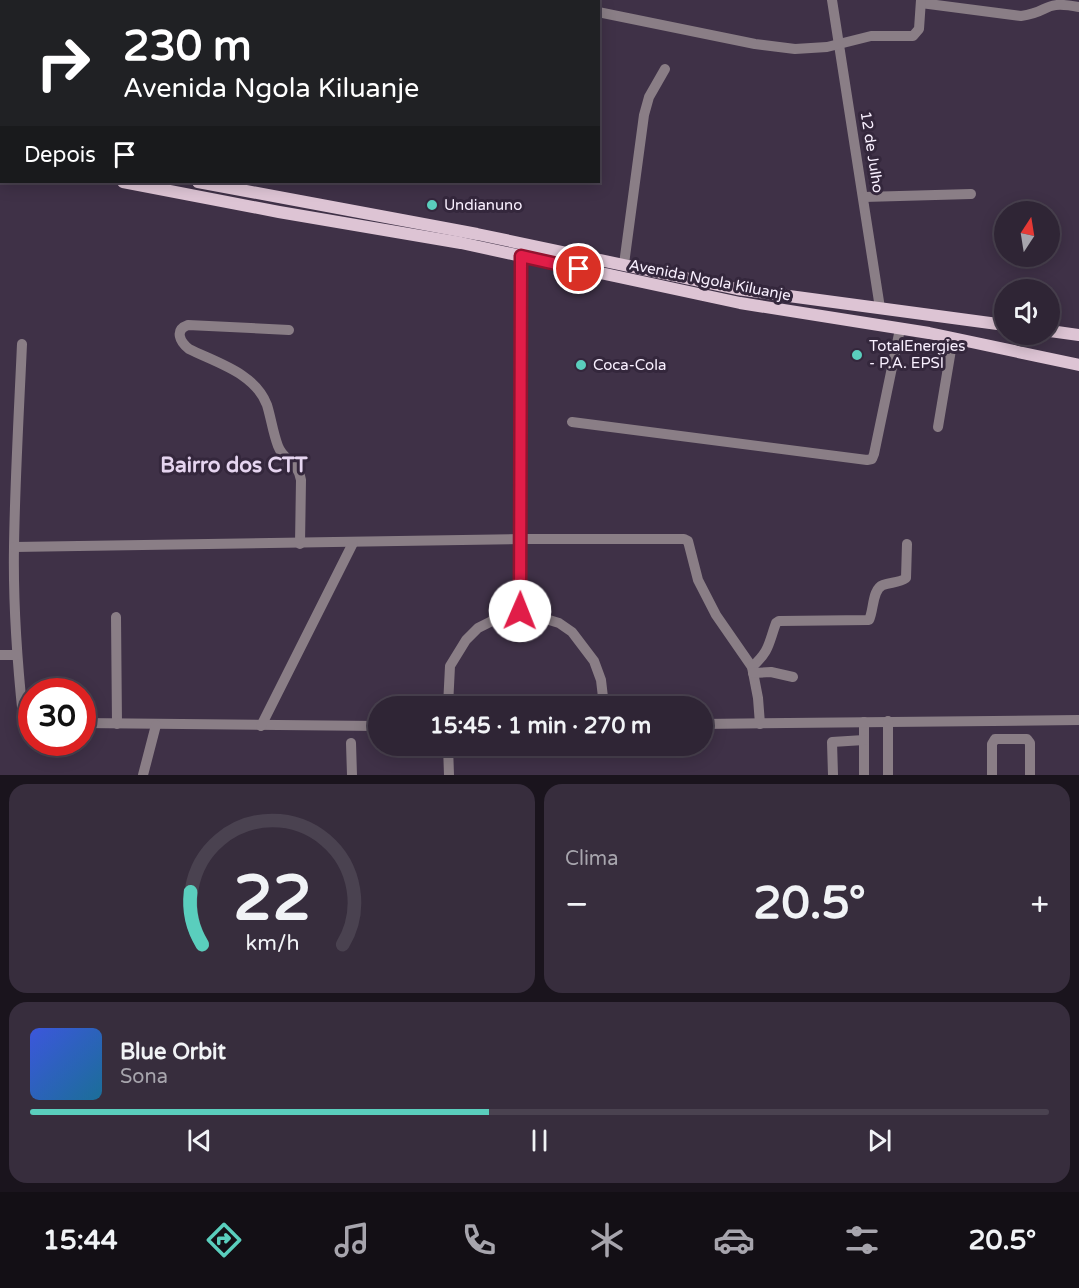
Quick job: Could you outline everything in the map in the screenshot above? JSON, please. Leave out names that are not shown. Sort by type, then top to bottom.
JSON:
[{"type":"main road","name":"Avenida Ngola Kiluanje","points":[[128,183],[461,243],[729,301],[953,338],[1079,365]]},
{"type":"main road","name":"Avenida Ngola Kiluanje","points":[[203,183],[477,234],[737,290],[994,324]]},
{"type":"main road","points":[[1060,332],[1079,335]]},
{"type":"street","name":"12 de Julho","points":[[832,0],[880,308]]},
{"type":"street","points":[[600,12],[773,46],[811,49],[871,36],[915,35],[919,28],[921,2],[1021,16],[1030,15],[1052,1],[1066,2],[1079,7]]},
{"type":"street","points":[[624,264],[644,115],[649,98],[664,69]]},
{"type":"street","points":[[864,197],[971,194]]},
{"type":"street","points":[[520,611],[521,256]]},
{"type":"street","points":[[289,330],[188,324],[182,327],[180,338],[189,349],[249,378],[260,391],[266,403],[278,447],[284,456],[296,464],[299,471],[301,480],[300,544]]},
{"type":"street","points":[[572,422],[872,459],[900,329]]},
{"type":"street","points":[[938,428],[953,338]]},
{"type":"street","points":[[19,678],[14,547],[22,344]]},
{"type":"street","points":[[14,547],[521,539],[684,539],[690,546],[698,580],[716,615],[752,670],[760,724]]},
{"type":"street","points":[[261,726],[353,543]]},
{"type":"street","points":[[752,670],[769,647],[776,623],[779,621],[869,620],[876,591],[881,586],[900,582],[906,578],[907,544]]},
{"type":"street","points":[[448,696],[450,666],[466,640],[478,628],[520,611],[552,620],[572,632],[594,661],[601,680],[603,696]]},
{"type":"street","points":[[116,616],[117,724]]},
{"type":"street","points":[[0,655],[16,655]]},
{"type":"street","points":[[752,670],[793,677]]},
{"type":"street","points":[[713,724],[1079,720]]},
{"type":"street","points":[[888,721],[888,775]]},
{"type":"street","points":[[864,722],[864,775]]},
{"type":"street","points":[[96,723],[368,726]]},
{"type":"street","points":[[143,775],[156,725]]},
{"type":"street","points":[[992,775],[992,744],[995,739],[1027,739],[1030,744],[1030,775]]},
{"type":"street","points":[[833,775],[832,742],[864,740]]},
{"type":"street","points":[[351,743],[352,775]]},
{"type":"street","points":[[448,756],[448,775]]},
{"type":"place","name":"Undianuno","points":[[432,205]]},
{"type":"place","name":"TotalEnergies - P.A. EPSI","points":[[857,355]]},
{"type":"place","name":"Coca-Cola","points":[[581,365]]},
{"type":"district","name":"Bairro dos CTT","points":[[234,465]]},
{"type":"route","points":[[520,611],[521,256],[579,269]]}]
